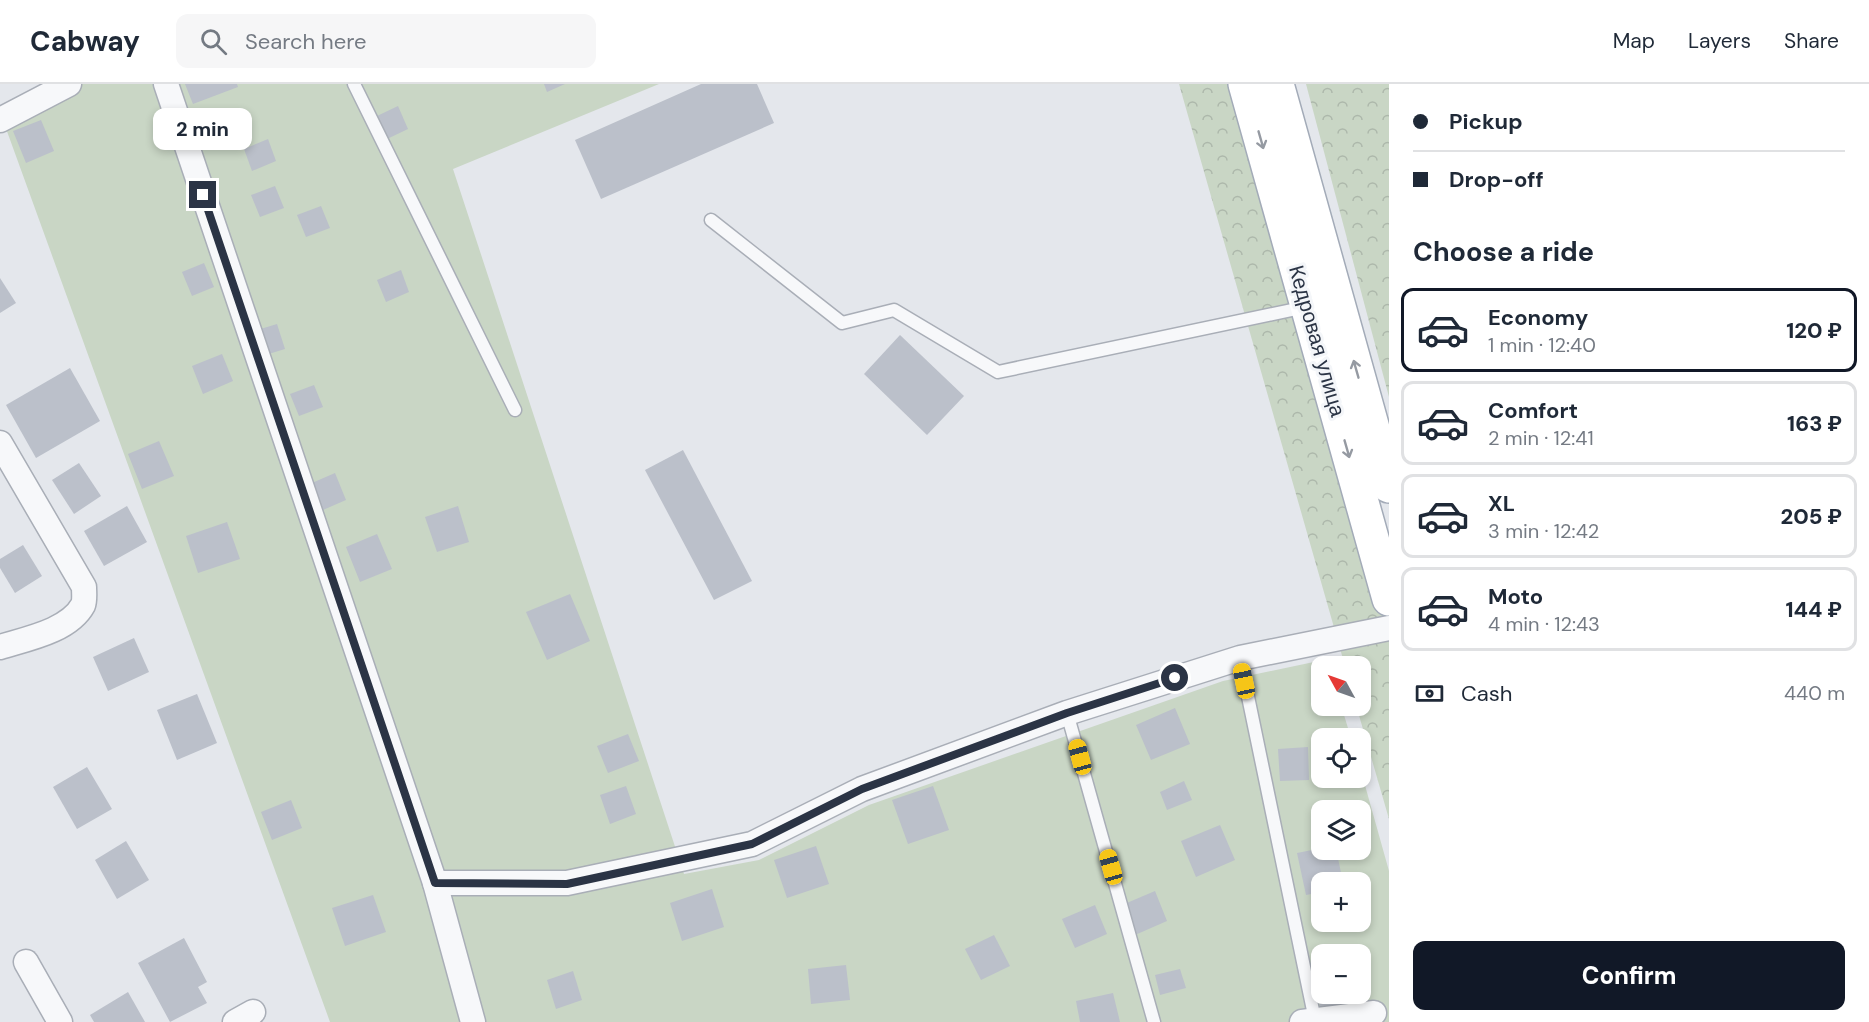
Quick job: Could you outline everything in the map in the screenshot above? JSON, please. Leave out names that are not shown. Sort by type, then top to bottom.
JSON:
[{"type":"main road","name":"Кедровая улица","points":[[1245,84],[1389,599]]},
{"type":"main road","name":"Кедровая улица","points":[[1276,84],[1389,486]]},
{"type":"street","points":[[166,84],[435,883],[473,1022]]},
{"type":"street","points":[[0,120],[59,86]]},
{"type":"street","points":[[0,443],[84,587],[84,603],[73,619],[46,632],[0,647]]},
{"type":"street","points":[[435,883],[567,884],[752,844],[862,789],[1067,713],[1240,658],[1389,628]]},
{"type":"street","points":[[26,962],[60,1022]]},
{"type":"street","points":[[1309,1021],[1374,1013]]},
{"type":"lane","points":[[357,85],[515,410]]},
{"type":"lane","points":[[711,220],[842,323],[894,310],[998,372],[1307,307]]},
{"type":"lane","points":[[1240,658],[1309,1021]]},
{"type":"lane","points":[[1067,713],[1154,1022]]},
{"type":"green space","points":[[64,84],[659,84],[453,169],[684,874],[759,860],[869,805],[1223,681],[1311,663],[1311,716],[1344,716],[1348,728],[1311,728],[1311,788],[1366,788],[1369,800],[1311,800],[1311,860],[1371,860],[1371,807],[1389,871],[1389,1022],[330,1022],[0,112]]},
{"type":"green space","points":[[1179,84],[1239,84],[1389,621],[1389,819],[1371,757],[1371,728],[1363,728],[1359,716],[1371,716],[1371,656],[1342,656]]},
{"type":"green space","points":[[1306,84],[1389,84],[1389,397]]},
{"type":"building","points":[[185,84],[237,84],[238,87],[193,104]]},
{"type":"building","points":[[544,84],[565,84],[547,92]]},
{"type":"building","points":[[701,84],[757,84],[774,123],[601,199],[575,140]]},
{"type":"building","points":[[398,106],[408,129],[387,139],[377,116]]},
{"type":"building","points":[[41,120],[54,151],[26,163],[13,131]]},
{"type":"building","points":[[268,139],[276,161],[252,171],[244,149]]},
{"type":"building","points":[[275,186],[284,208],[260,217],[251,195]]},
{"type":"building","points":[[321,206],[330,228],[306,237],[297,215]]},
{"type":"building","points":[[204,263],[214,287],[192,296],[182,272]]},
{"type":"building","points":[[401,270],[409,292],[386,302],[377,280]]},
{"type":"building","points":[[0,278],[16,303],[0,313]]},
{"type":"building","points":[[277,324],[285,349],[262,356],[254,331]]},
{"type":"building","points":[[900,335],[964,396],[927,435],[864,374]]},
{"type":"building","points":[[222,354],[233,381],[203,394],[192,366]]},
{"type":"building","points":[[70,368],[100,421],[36,458],[6,405]]},
{"type":"building","points":[[314,385],[323,407],[299,416],[290,394]]},
{"type":"building","points":[[159,441],[174,476],[142,489],[128,454]]},
{"type":"building","points":[[683,450],[752,581],[714,600],[645,470]]},
{"type":"building","points":[[79,463],[101,496],[74,514],[52,480]]},
{"type":"building","points":[[335,473],[346,500],[316,513],[305,486]]},
{"type":"building","points":[[127,506],[147,542],[104,566],[84,531]]},
{"type":"building","points":[[458,506],[469,542],[437,552],[425,517]]},
{"type":"building","points":[[227,522],[240,559],[198,573],[186,536]]},
{"type":"building","points":[[377,534],[392,569],[360,582],[346,547]]},
{"type":"building","points":[[23,545],[42,576],[15,593],[0,568],[0,559]]},
{"type":"building","points":[[570,594],[590,641],[547,660],[526,612]]},
{"type":"building","points":[[134,638],[149,672],[108,691],[93,657]]},
{"type":"building","points":[[197,694],[217,743],[177,760],[157,710]]},
{"type":"building","points":[[1175,708],[1190,744],[1151,760],[1136,725]]},
{"type":"building","points":[[628,734],[639,761],[608,773],[597,746]]},
{"type":"building","points":[[1308,747],[1309,780],[1280,781],[1278,749]]},
{"type":"building","points":[[87,767],[112,809],[77,829],[53,787]]},
{"type":"building","points":[[1184,781],[1192,800],[1167,810],[1160,792]]},
{"type":"building","points":[[626,786],[636,814],[610,824],[600,795]]},
{"type":"building","points":[[933,786],[949,830],[908,844],[892,800]]},
{"type":"building","points":[[291,800],[302,828],[272,840],[261,812]]},
{"type":"building","points":[[1220,825],[1235,860],[1196,877],[1181,841]]},
{"type":"building","points":[[126,841],[149,880],[117,899],[95,860]]},
{"type":"building","points":[[816,846],[829,884],[787,898],[774,860]]},
{"type":"building","points":[[1311,850],[1311,860],[1338,860],[1341,872],[1311,872],[1311,894],[1306,895],[1297,853]]},
{"type":"building","points":[[712,889],[724,927],[682,941],[670,903]]},
{"type":"building","points":[[1155,891],[1167,921],[1135,935],[1122,905]]},
{"type":"building","points":[[373,895],[386,932],[345,946],[332,908]]},
{"type":"building","points":[[1095,905],[1107,934],[1075,948],[1062,919]]},
{"type":"building","points":[[994,935],[1010,966],[981,980],[965,949]]},
{"type":"building","points":[[184,938],[207,982],[198,987],[207,1003],[170,1022],[138,963]]},
{"type":"building","points":[[846,965],[850,1000],[811,1004],[808,969]]},
{"type":"building","points":[[1180,969],[1186,988],[1160,995],[1155,975]]},
{"type":"building","points":[[573,971],[582,1000],[556,1009],[547,980]]},
{"type":"building","points":[[128,992],[145,1022],[94,1022],[90,1015]]},
{"type":"building","points":[[1113,993],[1120,1022],[1080,1022],[1076,1001]]},
{"type":"building","points":[[1320,1004],[1345,1004],[1345,1006],[1320,1008]]},
{"type":"route","points":[[203,195],[435,883],[567,884],[752,844],[862,789],[1067,713],[1175,678]]}]
